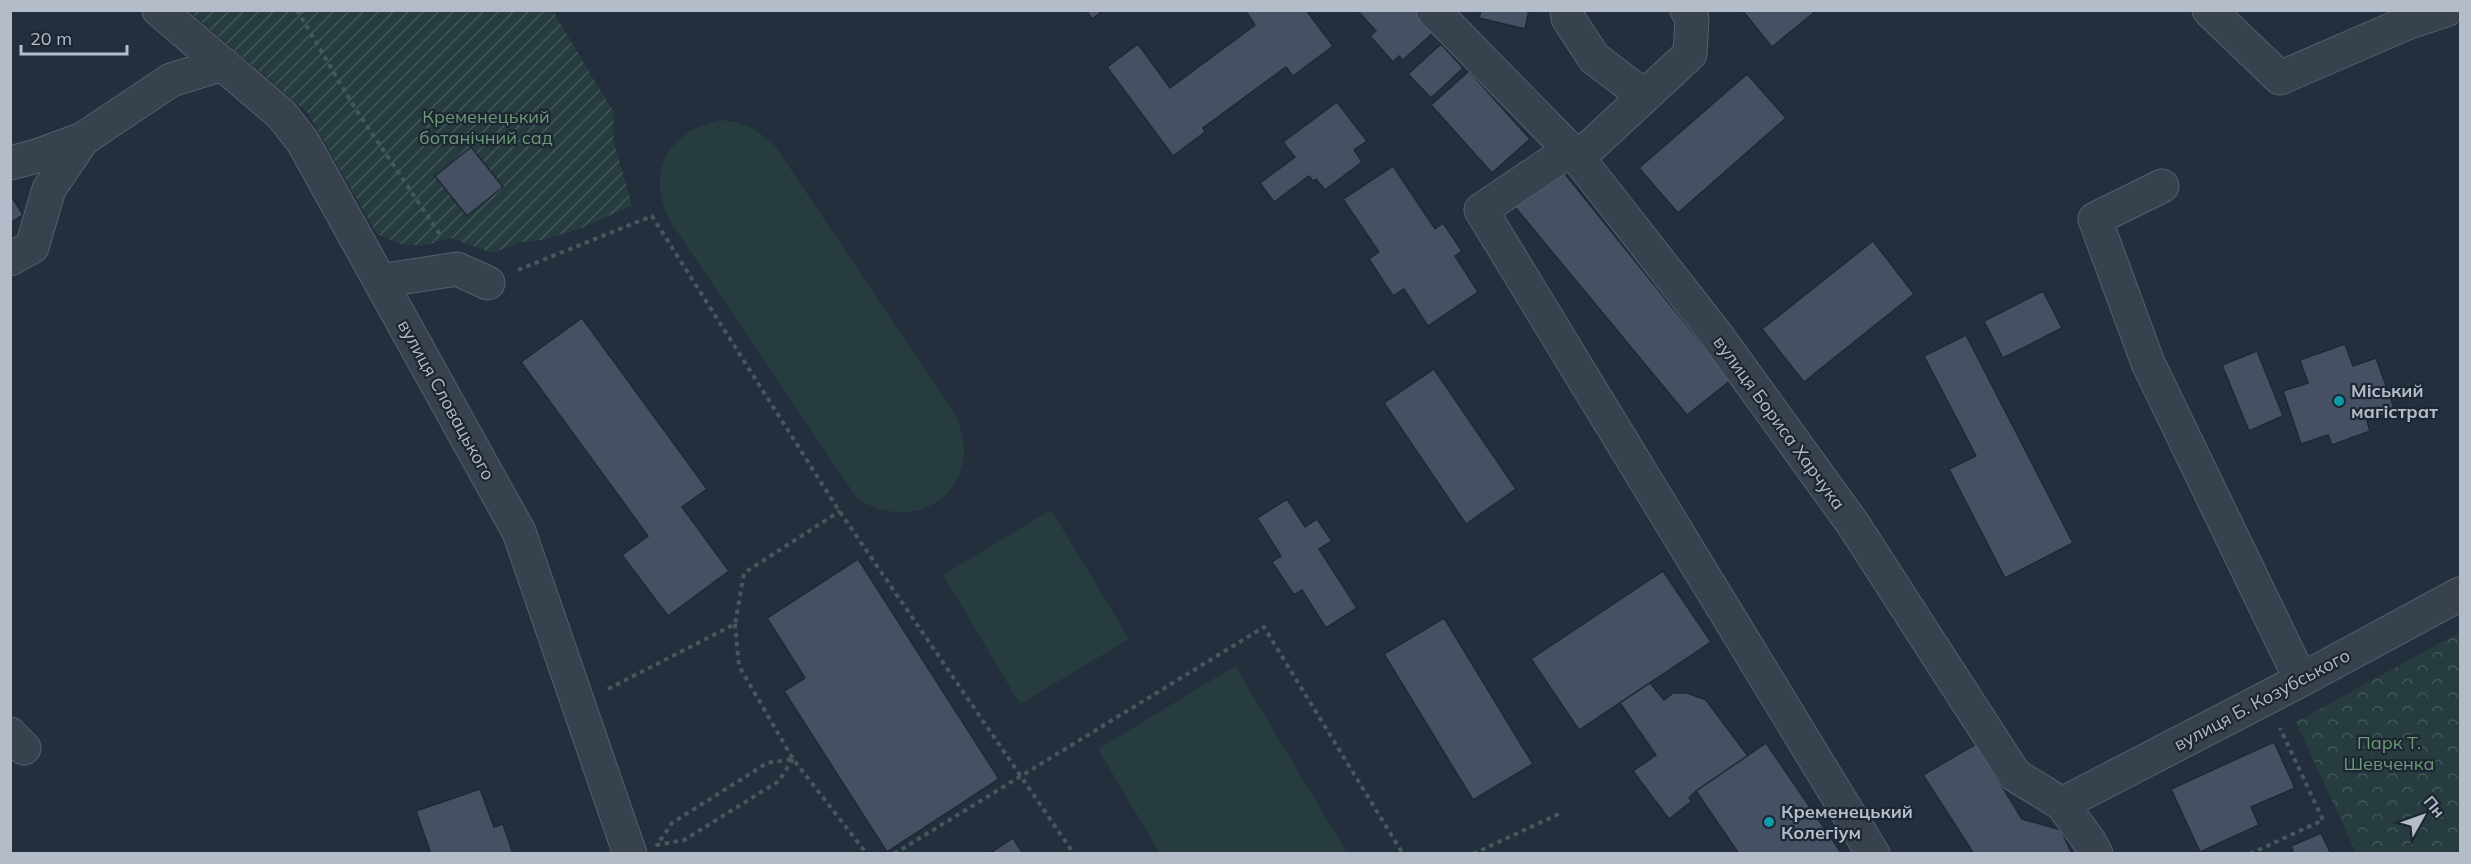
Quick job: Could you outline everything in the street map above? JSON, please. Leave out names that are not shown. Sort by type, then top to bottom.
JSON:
[{"type":"street","name":"вулиця Словацького","points":[[159,10],[282,115],[303,142],[519,532],[630,854]]},
{"type":"street","points":[[1567,10],[1568,18],[1594,58],[1644,96]]},
{"type":"street","points":[[1687,10],[1692,18],[1690,54],[1574,154],[1481,210],[1873,854]]},
{"type":"street","points":[[2210,10],[2280,78],[2407,23],[2446,10]]},
{"type":"street","name":"вулиця Бориса Харчука","points":[[1436,12],[1574,154],[1715,333],[1852,524],[2015,775],[2062,804],[2090,841],[2096,854]]},
{"type":"street","points":[[10,163],[83,139],[171,80],[223,64]]},
{"type":"street","points":[[10,260],[32,247],[49,189],[83,139]]},
{"type":"street","points":[[2162,186],[2095,219],[2148,363],[2301,680]]},
{"type":"street","points":[[380,281],[457,269],[488,283]]},
{"type":"street","name":"вулиця Б. Козубського","points":[[2062,804],[2301,680],[2460,594]]},
{"type":"path","points":[[297,10],[353,105],[440,232],[450,238]]},
{"type":"path","points":[[488,283],[652,216],[840,511],[1074,854]]},
{"type":"path","points":[[840,511],[744,573],[735,624],[740,666],[793,759],[867,854]]},
{"type":"path","points":[[605,691],[735,624]]},
{"type":"path","points":[[894,854],[1264,627],[1403,854]]},
{"type":"path","points":[[2250,854],[2323,820],[2280,727]]},
{"type":"path","points":[[793,759],[779,781],[684,840],[657,845],[672,822],[767,763],[793,759]]},
{"type":"path","points":[[1473,854],[1563,812]]},
{"type":"green space","name":"Кременецький ботанічний сад","points":[[189,11],[553,11],[614,113],[613,140],[632,205],[582,228],[542,240],[521,242],[492,253],[451,238],[422,246],[400,244],[377,234],[308,113]]},
{"type":"green space","points":[[720,120],[752,128],[777,149],[954,413],[963,438],[963,461],[956,481],[943,497],[925,508],[904,512],[881,509],[857,498],[670,221],[660,186],[661,170],[666,156],[687,134],[702,125]]},
{"type":"green space","points":[[1051,510],[1129,639],[1020,704],[943,575]]},
{"type":"green space","name":"Парк Т. Шевченка","points":[[2460,632],[2460,853],[2356,853],[2296,722]]},
{"type":"green space","points":[[1235,666],[1347,853],[1160,853],[1098,749]]},
{"type":"building","points":[[1086,10],[1104,10],[1092,19]]},
{"type":"building","points":[[1245,10],[1306,10],[1333,46],[1293,76],[1286,67],[1203,128],[1205,132],[1173,156],[1107,67],[1138,44],[1170,88],[1255,25]]},
{"type":"building","points":[[1357,10],[1417,10],[1435,31],[1403,60],[1399,56],[1393,62],[1370,36],[1376,31]]},
{"type":"building","points":[[1481,10],[1529,10],[1525,29],[1479,18]]},
{"type":"building","points":[[1742,10],[1817,10],[1772,47]]},
{"type":"building","points":[[1441,44],[1463,68],[1431,98],[1408,74]]},
{"type":"building","points":[[1469,71],[1530,139],[1492,173],[1431,105]]},
{"type":"building","points":[[1747,74],[1786,118],[1678,213],[1639,168]]},
{"type":"building","points":[[1337,102],[1367,141],[1354,150],[1362,162],[1325,190],[1316,179],[1313,181],[1309,176],[1274,202],[1260,183],[1295,157],[1283,142]]},
{"type":"building","points":[[471,147],[503,187],[467,216],[435,176]]},
{"type":"building","points":[[1393,166],[1435,229],[1443,223],[1462,251],[1455,256],[1478,292],[1428,326],[1404,289],[1393,296],[1369,259],[1379,252],[1343,199]]},
{"type":"building","points":[[1561,169],[1731,380],[1687,415],[1515,207]]},
{"type":"building","points":[[10,194],[23,215],[10,223]]},
{"type":"building","points":[[1873,241],[1914,294],[1804,382],[1762,329]]},
{"type":"building","points":[[2043,291],[2062,328],[2003,358],[1984,321]]},
{"type":"building","points":[[582,318],[707,489],[682,507],[729,571],[668,616],[622,555],[648,536],[521,362]]},
{"type":"building","points":[[1966,335],[2073,543],[2005,578],[1949,469],[1976,456],[1924,356]]},
{"type":"building","name":"Міський магістрат","points":[[2345,344],[2353,366],[2376,358],[2395,411],[2367,421],[2370,431],[2332,445],[2328,435],[2301,444],[2283,391],[2308,383],[2300,360]]},
{"type":"building","points":[[2257,351],[2283,416],[2249,431],[2222,365]]},
{"type":"building","points":[[1434,369],[1516,489],[1466,524],[1384,403]]},
{"type":"building","points":[[1287,499],[1305,527],[1317,519],[1332,541],[1319,549],[1357,608],[1326,628],[1302,590],[1294,595],[1272,562],[1281,556],[1257,518]]},
{"type":"building","points":[[858,559],[999,779],[887,852],[784,691],[805,678],[767,618]]},
{"type":"building","points":[[1663,571],[1711,642],[1579,730],[1531,659]]},
{"type":"building","points":[[1444,618],[1533,764],[1473,800],[1384,654]]},
{"type":"building","points":[[1650,683],[1664,700],[1673,693],[1687,693],[1706,700],[1748,756],[1696,791],[1689,798],[1692,801],[1669,819],[1633,771],[1656,755],[1620,703]]},
{"type":"building","points":[[2274,742],[2295,788],[2251,807],[2259,825],[2200,852],[2171,789]]},
{"type":"building","name":"Кременецький Колегіум","points":[[1766,743],[1842,854],[1739,854],[1696,791]]},
{"type":"building","points":[[1976,744],[2022,819],[2061,830],[2072,854],[1974,854],[1923,775]]},
{"type":"building","points":[[480,789],[494,827],[503,824],[513,854],[431,854],[416,811]]},
{"type":"building","points":[[2321,833],[2331,854],[2294,854],[2291,846]]},
{"type":"building","points":[[1013,838],[1023,854],[989,854]]},
{"type":"place","name":"Міський магістрат","points":[[2339,401]]},
{"type":"place","name":"Кременецький Колегіум","points":[[1769,822]]}]
